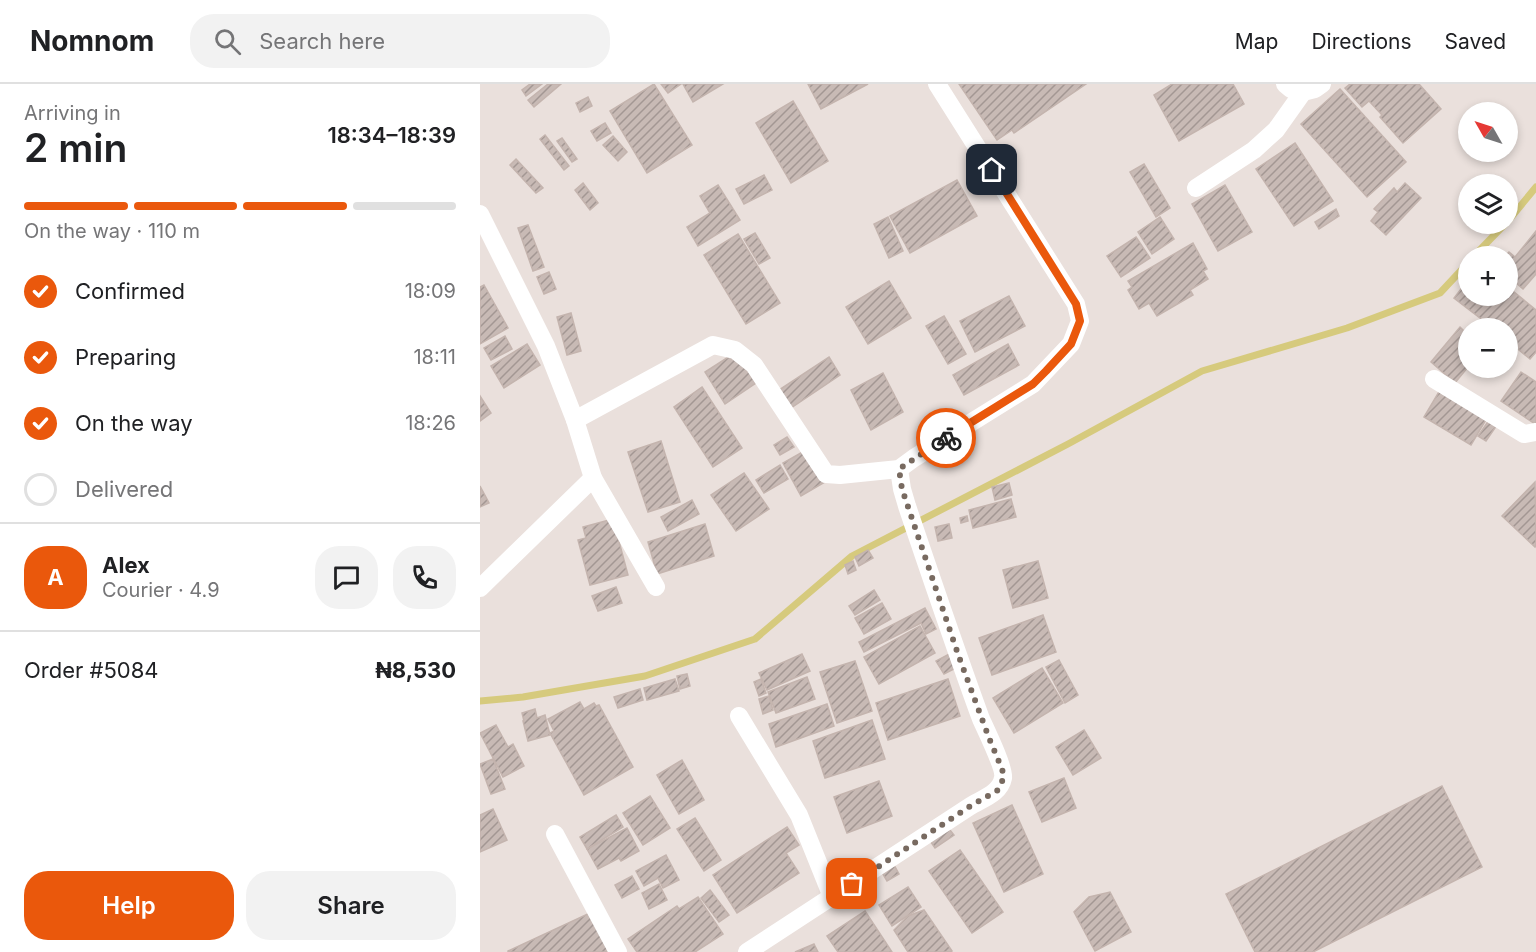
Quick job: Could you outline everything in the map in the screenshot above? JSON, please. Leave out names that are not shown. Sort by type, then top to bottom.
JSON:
[{"type":"street","points":[[575,420],[713,345],[735,350],[754,365],[826,474],[840,475],[899,469],[1033,384],[1071,344],[1080,321],[1076,304],[937,84]]},
{"type":"street","points":[[1286,84],[1291,89],[1303,92],[1315,89],[1322,84]]},
{"type":"street","points":[[1196,188],[1254,150],[1276,130],[1303,92]]},
{"type":"street","points":[[480,214],[546,346],[575,420],[593,478],[656,587]]},
{"type":"street","points":[[1434,379],[1524,434],[1536,432]]},
{"type":"street","points":[[747,952],[998,790],[1004,777],[959,657],[905,498],[899,469]]},
{"type":"street","points":[[480,588],[593,478]]},
{"type":"street","points":[[739,716],[799,815],[832,897]]},
{"type":"street","points":[[555,834],[618,952]]},
{"type":"building","points":[[530,84],[542,84],[526,96],[522,90]]},
{"type":"building","points":[[548,84],[561,84],[534,107],[528,100]]},
{"type":"building","points":[[654,84],[692,145],[647,173],[610,111]]},
{"type":"building","points":[[661,84],[681,84],[668,93]]},
{"type":"building","points":[[683,84],[723,84],[693,102]]},
{"type":"building","points":[[808,84],[868,84],[821,109]]},
{"type":"building","points":[[959,84],[1086,84],[1014,133],[1012,130],[997,140]]},
{"type":"building","points":[[1172,84],[1233,84],[1244,104],[1179,141],[1154,95]]},
{"type":"building","points":[[1350,84],[1419,84],[1441,109],[1403,143],[1369,101],[1362,107],[1345,88]]},
{"type":"building","points":[[1340,89],[1406,162],[1367,197],[1301,124]]},
{"type":"building","points":[[588,97],[592,106],[580,112],[576,103]]},
{"type":"building","points":[[793,101],[828,161],[791,183],[756,123]]},
{"type":"building","points":[[605,123],[611,133],[597,141],[591,131]]},
{"type":"building","points":[[545,135],[569,166],[564,170],[540,139]]},
{"type":"building","points":[[613,136],[627,152],[618,161],[603,145]]},
{"type":"building","points":[[562,138],[577,159],[572,162],[557,141]]},
{"type":"building","points":[[1295,143],[1333,201],[1294,226],[1256,169]]},
{"type":"building","points":[[516,159],[543,188],[536,193],[510,165]]},
{"type":"building","points":[[1144,164],[1170,208],[1156,217],[1130,172]]},
{"type":"building","points":[[764,175],[772,190],[744,204],[736,189]]},
{"type":"building","points":[[957,180],[977,216],[910,253],[890,216]]},
{"type":"building","points":[[583,183],[598,203],[590,210],[575,190]]},
{"type":"building","points":[[1405,183],[1421,198],[1386,235],[1371,221],[1378,212],[1374,209],[1394,188],[1397,192]]},
{"type":"building","points":[[718,185],[740,220],[698,246],[687,227],[710,213],[700,196]]},
{"type":"building","points":[[1225,185],[1252,232],[1218,251],[1192,204]]},
{"type":"building","points":[[1336,209],[1339,216],[1319,229],[1315,222]]},
{"type":"building","points":[[888,217],[903,251],[889,258],[874,224]]},
{"type":"building","points":[[1160,217],[1174,239],[1152,254],[1138,232]]},
{"type":"building","points":[[528,225],[544,267],[533,271],[518,228]]},
{"type":"building","points":[[1536,231],[1536,274],[1523,289],[1518,285],[1518,253]]},
{"type":"building","points":[[755,233],[770,258],[759,264],[744,239]]},
{"type":"building","points":[[738,234],[780,303],[746,324],[704,255]]},
{"type":"building","points":[[1136,237],[1150,258],[1121,277],[1107,256]]},
{"type":"building","points":[[1193,243],[1207,269],[1203,271],[1208,279],[1190,290],[1193,295],[1157,316],[1149,303],[1139,309],[1128,290],[1132,287],[1128,281]]},
{"type":"building","points":[[549,272],[556,289],[544,294],[537,277]]},
{"type":"building","points":[[889,281],[911,318],[868,344],[846,307]]},
{"type":"building","points":[[484,285],[508,328],[480,344],[480,287]]},
{"type":"building","points":[[1518,295],[1536,310],[1536,352],[1530,359],[1518,349],[1518,318],[1480,318],[1464,306],[1518,306]]},
{"type":"building","points":[[1009,296],[1025,326],[975,352],[960,321]]},
{"type":"building","points":[[571,313],[581,351],[567,355],[557,317]]},
{"type":"building","points":[[944,316],[966,354],[948,364],[926,326]]},
{"type":"building","points":[[1458,329],[1459,378],[1455,383],[1431,362]]},
{"type":"building","points":[[505,336],[512,349],[491,360],[484,348]]},
{"type":"building","points":[[527,344],[540,365],[504,388],[491,366]]},
{"type":"building","points":[[1008,344],[1019,365],[964,395],[953,375]]},
{"type":"building","points":[[736,352],[756,383],[725,404],[705,372]]},
{"type":"building","points":[[829,357],[840,375],[791,408],[779,390]]},
{"type":"building","points":[[1521,372],[1536,382],[1535,424],[1501,401]]},
{"type":"building","points":[[883,373],[903,412],[871,430],[851,390]]},
{"type":"building","points":[[702,387],[742,448],[713,467],[674,407]]},
{"type":"building","points":[[1440,390],[1487,418],[1471,445],[1424,417]]},
{"type":"building","points":[[480,396],[491,413],[480,421]]},
{"type":"building","points":[[1489,420],[1497,425],[1486,441],[1478,436]]},
{"type":"building","points":[[787,437],[794,447],[780,455],[774,445]]},
{"type":"building","points":[[661,441],[680,502],[648,512],[628,452]]},
{"type":"building","points":[[806,450],[825,482],[801,496],[783,463]]},
{"type":"building","points":[[780,465],[788,479],[764,493],[756,480]]},
{"type":"building","points":[[744,473],[769,509],[736,531],[711,495]]},
{"type":"building","points":[[1535,482],[1536,545],[1535,547],[1502,516]]},
{"type":"building","points":[[1009,483],[1012,495],[995,500],[992,487]]},
{"type":"building","points":[[480,486],[489,503],[480,507]]},
{"type":"building","points":[[1011,499],[1016,517],[973,528],[969,510]]},
{"type":"building","points":[[692,500],[699,514],[668,531],[661,517]]},
{"type":"building","points":[[967,516],[968,521],[961,523],[960,518]]},
{"type":"building","points":[[613,519],[628,575],[590,585],[578,540],[586,538],[583,527]]},
{"type":"building","points":[[705,524],[714,556],[657,574],[648,542]]},
{"type":"building","points":[[949,524],[952,538],[938,541],[935,527]]},
{"type":"building","points":[[868,550],[873,558],[859,566],[855,557]]},
{"type":"building","points":[[853,561],[856,570],[848,574],[845,565]]},
{"type":"building","points":[[1038,561],[1048,598],[1013,608],[1003,570]]},
{"type":"building","points":[[616,587],[622,603],[598,611],[592,596]]},
{"type":"building","points":[[874,590],[880,600],[855,615],[849,606]]},
{"type":"building","points":[[882,603],[891,619],[864,634],[855,618]]},
{"type":"building","points":[[925,608],[936,629],[926,634],[921,623],[864,652],[859,642]]},
{"type":"building","points":[[1043,615],[1056,652],[992,675],[979,638]]},
{"type":"building","points":[[920,626],[935,653],[879,684],[864,657]]},
{"type":"building","points":[[953,652],[960,666],[944,674],[936,661]]},
{"type":"building","points":[[802,654],[810,671],[767,690],[759,673]]},
{"type":"building","points":[[1059,660],[1078,695],[1065,703],[1046,667]]},
{"type":"building","points":[[855,661],[872,711],[837,723],[820,672]]},
{"type":"building","points":[[1042,668],[1063,703],[1014,733],[993,698]]},
{"type":"building","points":[[687,674],[690,686],[680,689],[677,676]]},
{"type":"building","points":[[807,677],[815,699],[776,713],[768,692]]},
{"type":"building","points":[[675,679],[679,691],[647,700],[644,688]]},
{"type":"building","points":[[761,679],[766,693],[759,696],[754,682]]},
{"type":"building","points":[[948,679],[960,716],[888,740],[876,703]]},
{"type":"building","points":[[640,689],[643,700],[618,708],[614,697]]},
{"type":"building","points":[[769,696],[773,710],[763,714],[759,699]]},
{"type":"building","points":[[580,702],[584,709],[594,703],[596,706],[599,705],[633,767],[584,795],[550,733],[554,731],[548,719]]},
{"type":"building","points":[[827,704],[834,726],[776,747],[769,724]]},
{"type":"building","points":[[535,709],[537,718],[545,715],[550,735],[528,741],[522,713]]},
{"type":"building","points":[[872,720],[885,759],[825,778],[813,741]]},
{"type":"building","points":[[496,725],[508,747],[513,744],[524,766],[503,777],[480,733]]},
{"type":"building","points":[[1084,730],[1101,758],[1073,775],[1056,747]]},
{"type":"building","points":[[493,759],[505,789],[491,794],[480,764]]},
{"type":"building","points":[[682,760],[704,800],[679,814],[657,775]]},
{"type":"building","points":[[1064,778],[1076,808],[1042,822],[1029,792]]},
{"type":"building","points":[[879,781],[892,816],[847,833],[834,797]]},
{"type":"building","points":[[1442,786],[1482,867],[1313,952],[1255,952],[1226,894]]},
{"type":"building","points":[[650,796],[670,828],[643,845],[623,813]]},
{"type":"building","points":[[1012,805],[1043,874],[1004,892],[973,823]]},
{"type":"building","points":[[493,809],[507,840],[480,852],[480,815]]},
{"type":"building","points":[[616,815],[623,827],[587,849],[580,837]]},
{"type":"building","points":[[695,818],[721,860],[704,871],[677,829]]},
{"type":"building","points":[[946,825],[954,835],[935,848],[928,838]]},
{"type":"building","points":[[787,827],[799,845],[786,853],[799,873],[737,913],[713,875]]},
{"type":"building","points":[[627,828],[639,851],[621,861],[619,858],[598,869],[587,849]]},
{"type":"building","points":[[960,850],[1003,912],[972,933],[929,871]]},
{"type":"building","points":[[666,855],[679,880],[663,888],[658,878],[644,886],[636,871]]},
{"type":"building","points":[[893,863],[899,874],[887,881],[880,869]]},
{"type":"building","points":[[632,876],[639,889],[622,898],[615,885]]},
{"type":"building","points":[[659,884],[667,900],[649,909],[642,893]]},
{"type":"building","points":[[908,887],[921,907],[892,926],[879,905]]},
{"type":"building","points":[[710,890],[729,915],[719,922],[701,898]]},
{"type":"building","points":[[1110,892],[1131,932],[1095,951],[1074,912],[1089,897]]},
{"type":"building","points":[[698,897],[723,934],[695,952],[637,952],[628,939],[677,906],[679,909]]},
{"type":"building","points":[[924,910],[952,951],[908,952],[894,930],[908,916]]},
{"type":"building","points":[[865,911],[892,952],[838,952],[827,936]]},
{"type":"building","points":[[592,912],[610,952],[508,952],[508,951]]},
{"type":"building","points":[[814,944],[818,952],[795,952]]},
{"type":"waterway","points":[[1518,209],[1536,187]]},
{"type":"waterway","points":[[1484,246],[1495,234]]},
{"type":"waterway","points":[[480,701],[523,697],[645,676],[755,639],[852,556],[1068,444],[1202,371],[1347,328],[1440,293],[1458,274]]},
{"type":"way so far","points":[[852,884],[998,790],[1004,777],[959,657],[902,489],[899,469],[946,438]]},
{"type":"route","points":[[946,438],[1033,384],[1071,344],[1080,321],[1076,304],[992,170]]}]
